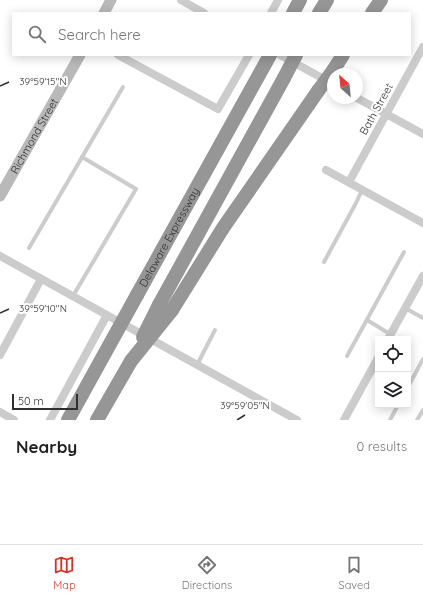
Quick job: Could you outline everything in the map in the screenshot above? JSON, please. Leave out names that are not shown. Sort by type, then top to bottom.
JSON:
[{"type":"highway","points":[[294,12],[300,0]]},
{"type":"highway","points":[[320,12],[326,0]]},
{"type":"highway","points":[[373,12],[381,0]]},
{"type":"highway","points":[[166,307],[295,56]]},
{"type":"highway","points":[[97,420],[131,361],[166,307],[342,56]]},
{"type":"highway","name":"Delaware Expressway","points":[[68,420],[267,61]]},
{"type":"main road","points":[[105,12],[111,0]]},
{"type":"main road","name":"Richmond Street","points":[[0,196],[79,56]]},
{"type":"street","points":[[181,0],[202,12]]},
{"type":"street","points":[[272,12],[278,0]]},
{"type":"street","name":"Bath Street","points":[[348,182],[423,47]]},
{"type":"street","points":[[120,56],[218,109],[248,56]]},
{"type":"street","points":[[282,56],[327,81]]},
{"type":"street","points":[[363,101],[423,134]]},
{"type":"street","points":[[326,170],[423,223]]},
{"type":"street","points":[[0,256],[297,420]]},
{"type":"street","points":[[391,336],[423,276]]},
{"type":"street","points":[[0,355],[42,280]]},
{"type":"street","points":[[50,420],[107,315]]},
{"type":"street","points":[[344,420],[375,363]]},
{"type":"street","points":[[0,412],[14,420]]},
{"type":"lane","points":[[29,248],[123,87]]},
{"type":"lane","points":[[73,297],[136,189],[82,157]]},
{"type":"lane","points":[[324,262],[362,189]]},
{"type":"lane","points":[[347,356],[404,252]]},
{"type":"lane","points":[[405,308],[423,318]]},
{"type":"lane","points":[[367,320],[389,336]]},
{"type":"lane","points":[[197,365],[215,330]]},
{"type":"lane","points":[[411,382],[423,360]]},
{"type":"lane","points":[[390,420],[396,408]]},
{"type":"lane","points":[[417,420],[423,410]]}]
